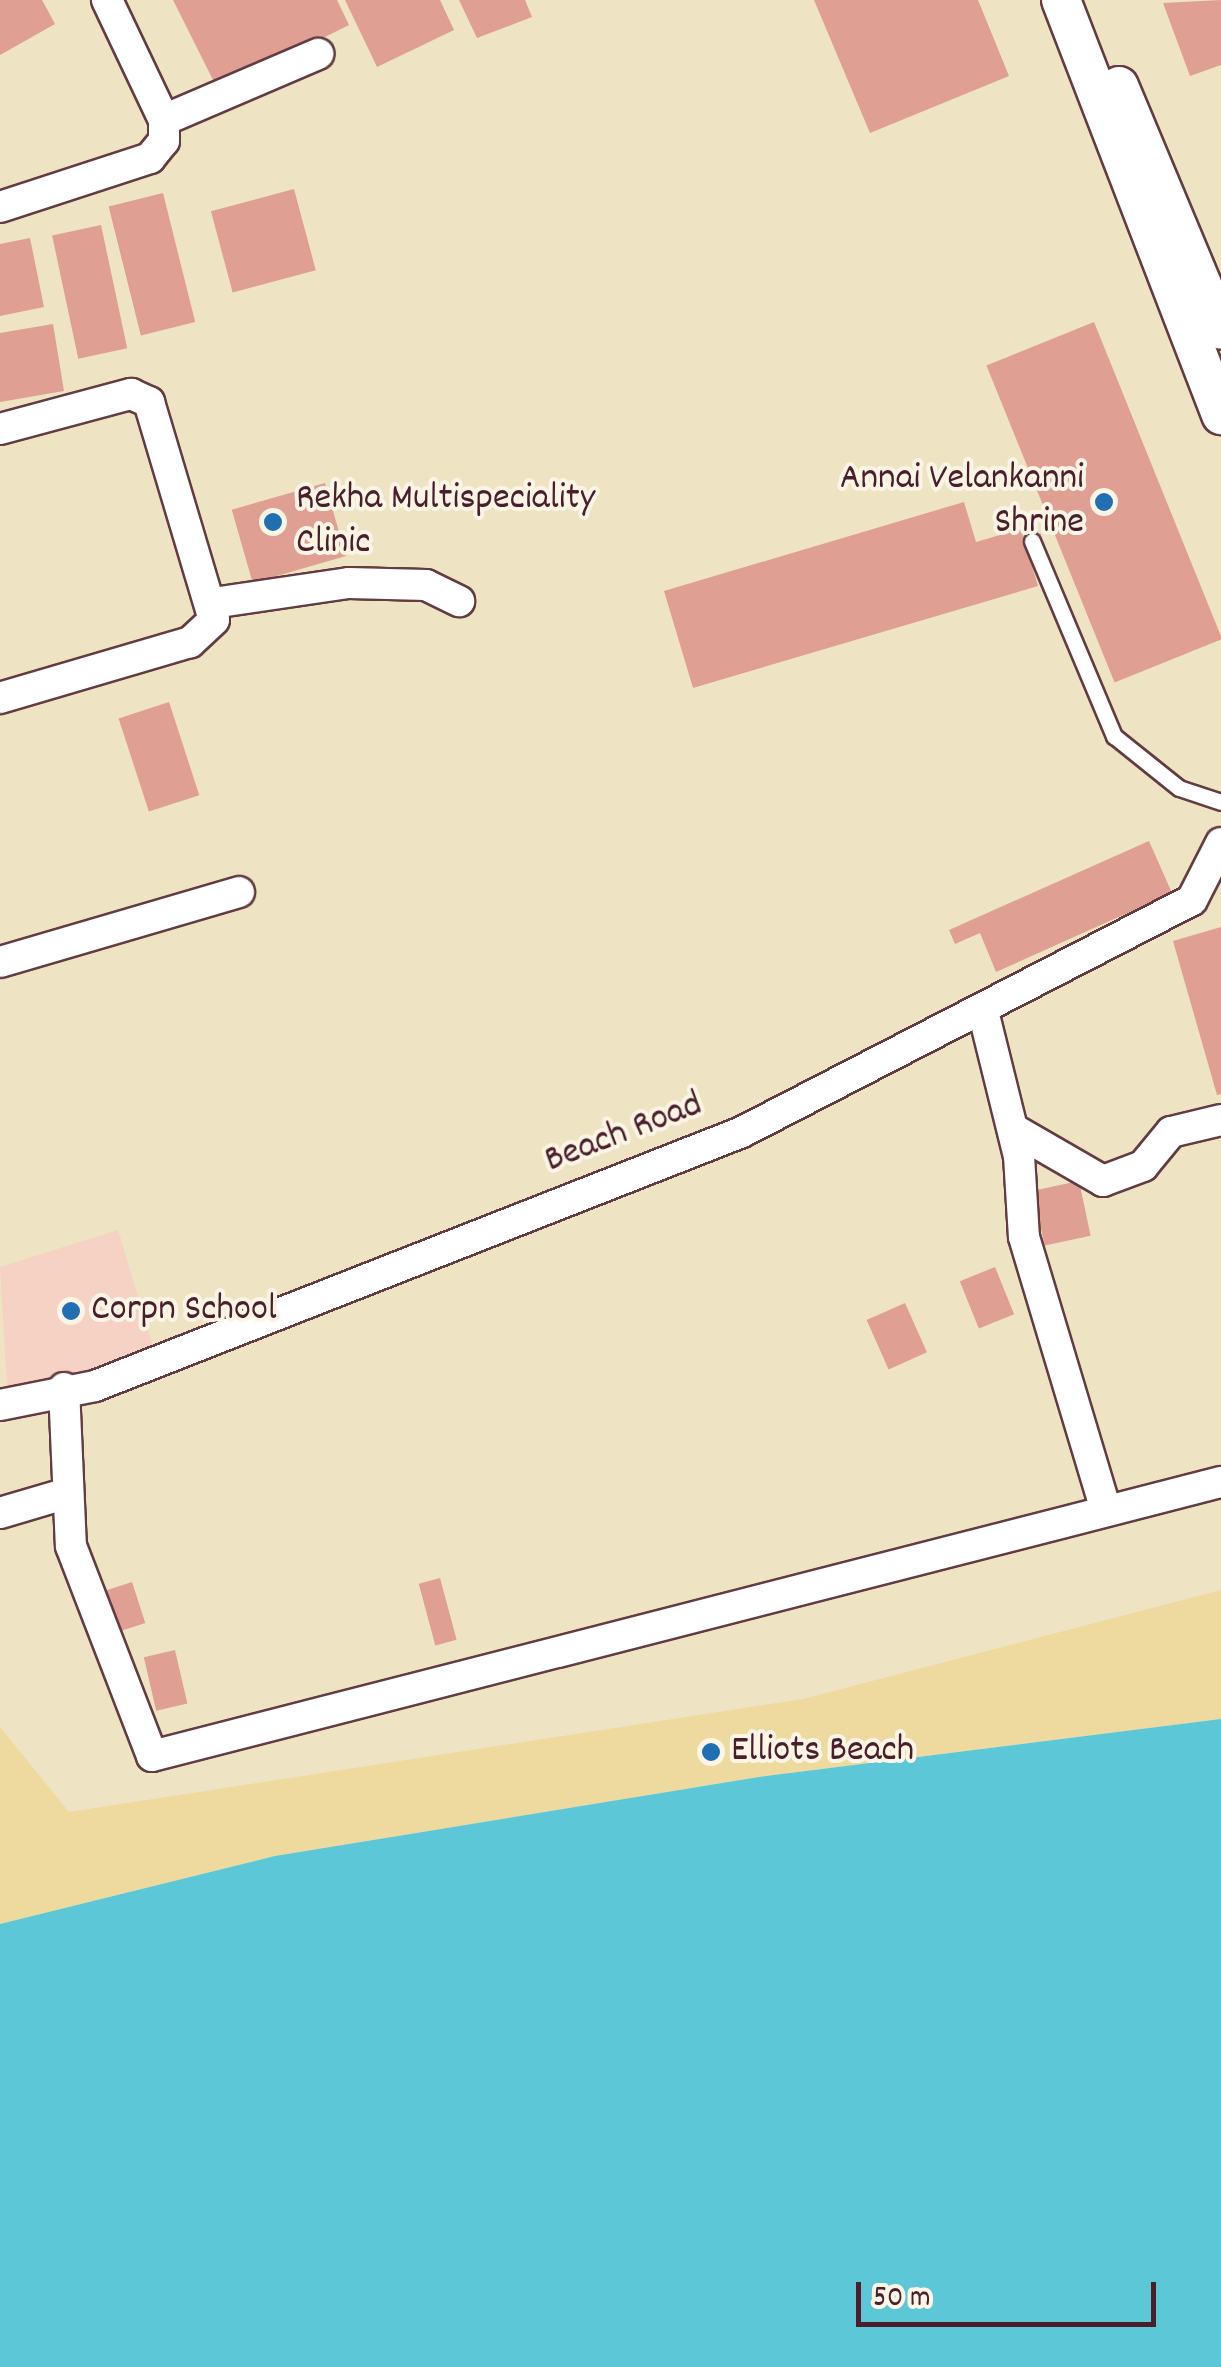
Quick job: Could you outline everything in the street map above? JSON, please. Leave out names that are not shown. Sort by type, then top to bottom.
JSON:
[{"type":"street","points":[[0,207],[150,158],[164,141],[164,120],[107,0]]},
{"type":"street","points":[[1061,0],[1169,247],[1221,330]]},
{"type":"street","points":[[1086,0],[1221,415]]},
{"type":"street","points":[[164,120],[318,54]]},
{"type":"street","points":[[0,430],[130,394],[149,402],[213,603],[214,620],[190,642],[0,698]]},
{"type":"street","points":[[213,603],[348,582],[426,585],[459,601]]},
{"type":"street","name":"Beach Road","points":[[0,1405],[64,1388],[95,1386],[742,1132],[1192,900],[1221,843]]},
{"type":"street","points":[[0,962],[240,892]]},
{"type":"street","points":[[983,1011],[1013,1129],[1024,1237],[1106,1510]]},
{"type":"street","points":[[1013,1129],[1103,1181],[1142,1166],[1172,1132],[1221,1120]]},
{"type":"street","points":[[64,1388],[71,1546],[152,1756],[1221,1482]]},
{"type":"street","points":[[0,1513],[68,1494]]},
{"type":"lane","points":[[1032,540],[1114,736],[1179,788],[1221,802]]},
{"type":"shaded area","name":"Corpn School","points":[[118,1230],[156,1356],[8,1402],[0,1267]]},
{"type":"sand","name":"Elliots Beach","points":[[1221,1590],[1221,1719],[759,1777],[275,1856],[0,1924],[0,1727],[69,1812],[803,1699]]},
{"type":"water","points":[[1221,1719],[1221,2367],[0,2367],[0,1924],[275,1856],[759,1777]]},
{"type":"building","points":[[0,0],[42,0],[55,24],[0,55]]},
{"type":"building","points":[[173,0],[337,0],[349,25],[218,90]]},
{"type":"building","points":[[345,0],[440,0],[454,30],[377,67]]},
{"type":"building","points":[[459,0],[525,0],[532,17],[477,38]]},
{"type":"building","points":[[814,0],[978,0],[1009,76],[870,133]]},
{"type":"building","points":[[1221,0],[1221,65],[1190,76],[1163,3]]},
{"type":"building","points":[[294,189],[316,270],[233,292],[211,211]]},
{"type":"building","points":[[163,193],[195,322],[141,336],[109,207]]},
{"type":"building","points":[[101,225],[127,348],[78,359],[52,235]]},
{"type":"building","points":[[30,238],[44,307],[0,316],[0,244]]},
{"type":"building","name":"Annai Velankanni Shrine","points":[[1094,322],[1221,636],[1115,683],[986,365]]},
{"type":"building","points":[[53,324],[64,391],[0,402],[0,333]]},
{"type":"building","points":[[325,483],[346,556],[253,583],[232,510]]},
{"type":"building","points":[[964,502],[976,542],[1021,529],[1038,586],[693,688],[664,591]]},
{"type":"building","points":[[169,702],[199,795],[149,812],[119,718]]},
{"type":"building","points":[[1149,841],[1172,893],[996,972],[980,933],[955,944],[949,930]]},
{"type":"building","points":[[1221,927],[1221,1094],[1217,1095],[1173,941]]},
{"type":"building","points":[[1079,1181],[1091,1236],[1045,1246],[1033,1191]]},
{"type":"building","points":[[995,1267],[1014,1314],[979,1329],[960,1281]]},
{"type":"building","points":[[905,1303],[927,1352],[889,1369],[867,1320]]},
{"type":"building","points":[[440,1578],[457,1640],[435,1646],[419,1584]]},
{"type":"building","points":[[132,1582],[145,1623],[113,1633],[100,1593]]},
{"type":"building","points":[[175,1650],[187,1704],[156,1711],[144,1657]]},
{"type":"place","name":"Annai Velankanni Shrine","points":[[1104,502]]},
{"type":"place","name":"Rekha Multispeciality Clinic","points":[[273,522]]},
{"type":"place","name":"Corpn School","points":[[71,1311]]},
{"type":"place","name":"Elliots Beach","points":[[711,1752]]}]
